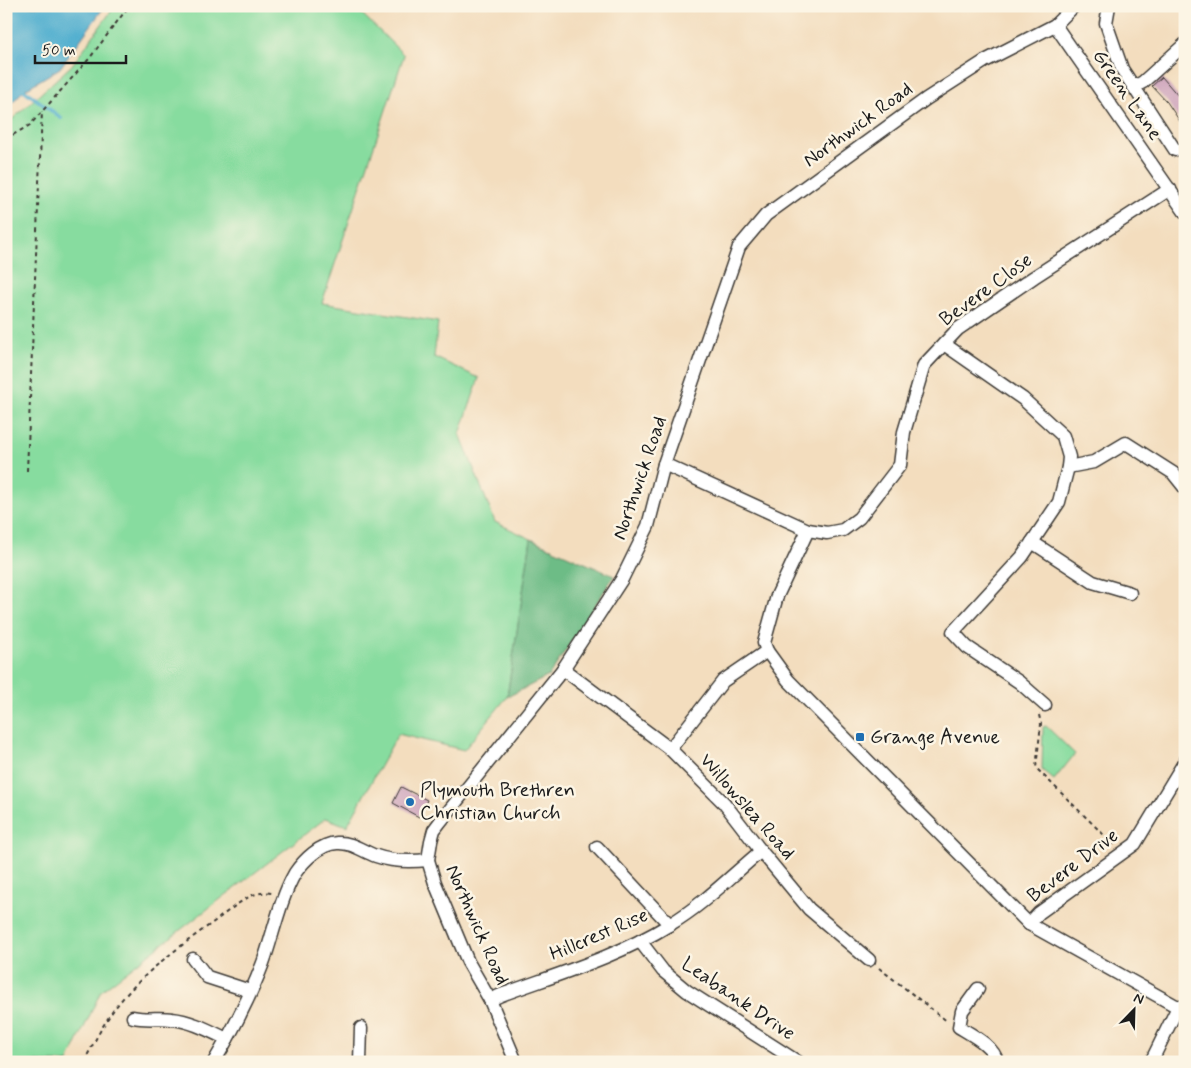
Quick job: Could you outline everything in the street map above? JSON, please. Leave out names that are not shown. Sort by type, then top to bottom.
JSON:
[{"type":"street","name":"Northwick Road","points":[[516,1062],[490,1000],[468,962],[435,883],[428,860],[434,830],[562,669],[622,579],[648,526],[664,464],[739,247],[766,215],[926,99],[985,61],[1055,25],[1074,6]]},
{"type":"street","points":[[1109,6],[1106,23],[1122,70],[1175,150]]},
{"type":"street","name":"Green Lane","points":[[1055,25],[1185,212]]},
{"type":"street","points":[[1134,87],[1143,82],[1185,44]]},
{"type":"street","name":"Bevere Close","points":[[664,464],[808,530],[827,533],[843,530],[859,518],[900,465],[904,432],[924,364],[965,324],[1170,189]]},
{"type":"street","points":[[944,344],[1023,399],[1063,436],[1069,457],[1059,502],[1022,557],[953,632],[967,647],[1019,682],[1045,705]]},
{"type":"street","points":[[1068,467],[1094,462],[1126,442],[1173,473],[1185,488]]},
{"type":"street","points":[[808,530],[777,596],[764,643],[767,651],[788,680],[1029,924],[1182,1009],[1151,1062]]},
{"type":"street","points":[[1032,542],[1093,582],[1130,592]]},
{"type":"street","points":[[670,749],[723,681],[767,651]]},
{"type":"street","name":"Willowslea Road","points":[[562,669],[670,749],[724,803],[809,909],[869,960]]},
{"type":"street","name":"Bevere Drive","points":[[1029,924],[1039,914],[1135,844],[1185,761]]},
{"type":"street","points":[[214,1062],[238,1020],[262,965],[286,895],[295,874],[307,858],[321,848],[336,843],[357,846],[375,855],[395,861],[428,860]]},
{"type":"street","points":[[597,848],[670,925]]},
{"type":"street","name":"Hillcrest Rise","points":[[490,1000],[625,949],[670,925],[694,908],[761,851]]},
{"type":"street","name":"Leabank Drive","points":[[640,941],[663,971],[687,991],[798,1062]]},
{"type":"street","points":[[194,959],[207,977],[250,991]]},
{"type":"street","points":[[978,989],[962,1011],[959,1026],[984,1044],[996,1056],[997,1062]]},
{"type":"street","points":[[133,1017],[146,1020],[172,1019],[200,1026],[227,1039]]},
{"type":"street","points":[[360,1062],[361,1028]]},
{"type":"path","points":[[6,139],[30,125],[89,59],[129,6]]},
{"type":"path","points":[[27,471],[42,112]]},
{"type":"path","points":[[1045,705],[1039,712],[1041,724],[1036,768],[1122,855]]},
{"type":"path","points":[[84,1062],[118,1004],[132,988],[188,941],[253,896],[264,892],[286,895]]},
{"type":"path","points":[[869,960],[951,1023],[959,1026]]},
{"type":"green space","points":[[115,6],[354,6],[404,55],[322,303],[438,322],[434,357],[479,378],[460,434],[495,522],[531,539],[507,697],[464,750],[398,734],[347,826],[326,818],[101,991],[68,1062],[6,1062],[6,125],[72,65]]},
{"type":"green space","points":[[531,539],[614,576],[549,676],[507,697]]},
{"type":"green space","points":[[1046,726],[1075,754],[1054,780],[1042,770],[1043,727]]},
{"type":"water","points":[[6,6],[105,6],[60,68],[24,90],[6,109]]},
{"type":"building","points":[[1162,77],[1185,104],[1185,129],[1167,102],[1152,86]]},
{"type":"building","name":"Plymouth Brethren Christian Church","points":[[401,787],[427,800],[419,817],[393,803]]},
{"type":"waterway","points":[[24,90],[61,118]]},
{"type":"place","name":"Grange Avenue","points":[[860,737]]},
{"type":"place","name":"Plymouth Brethren Christian Church","points":[[410,802]]}]
